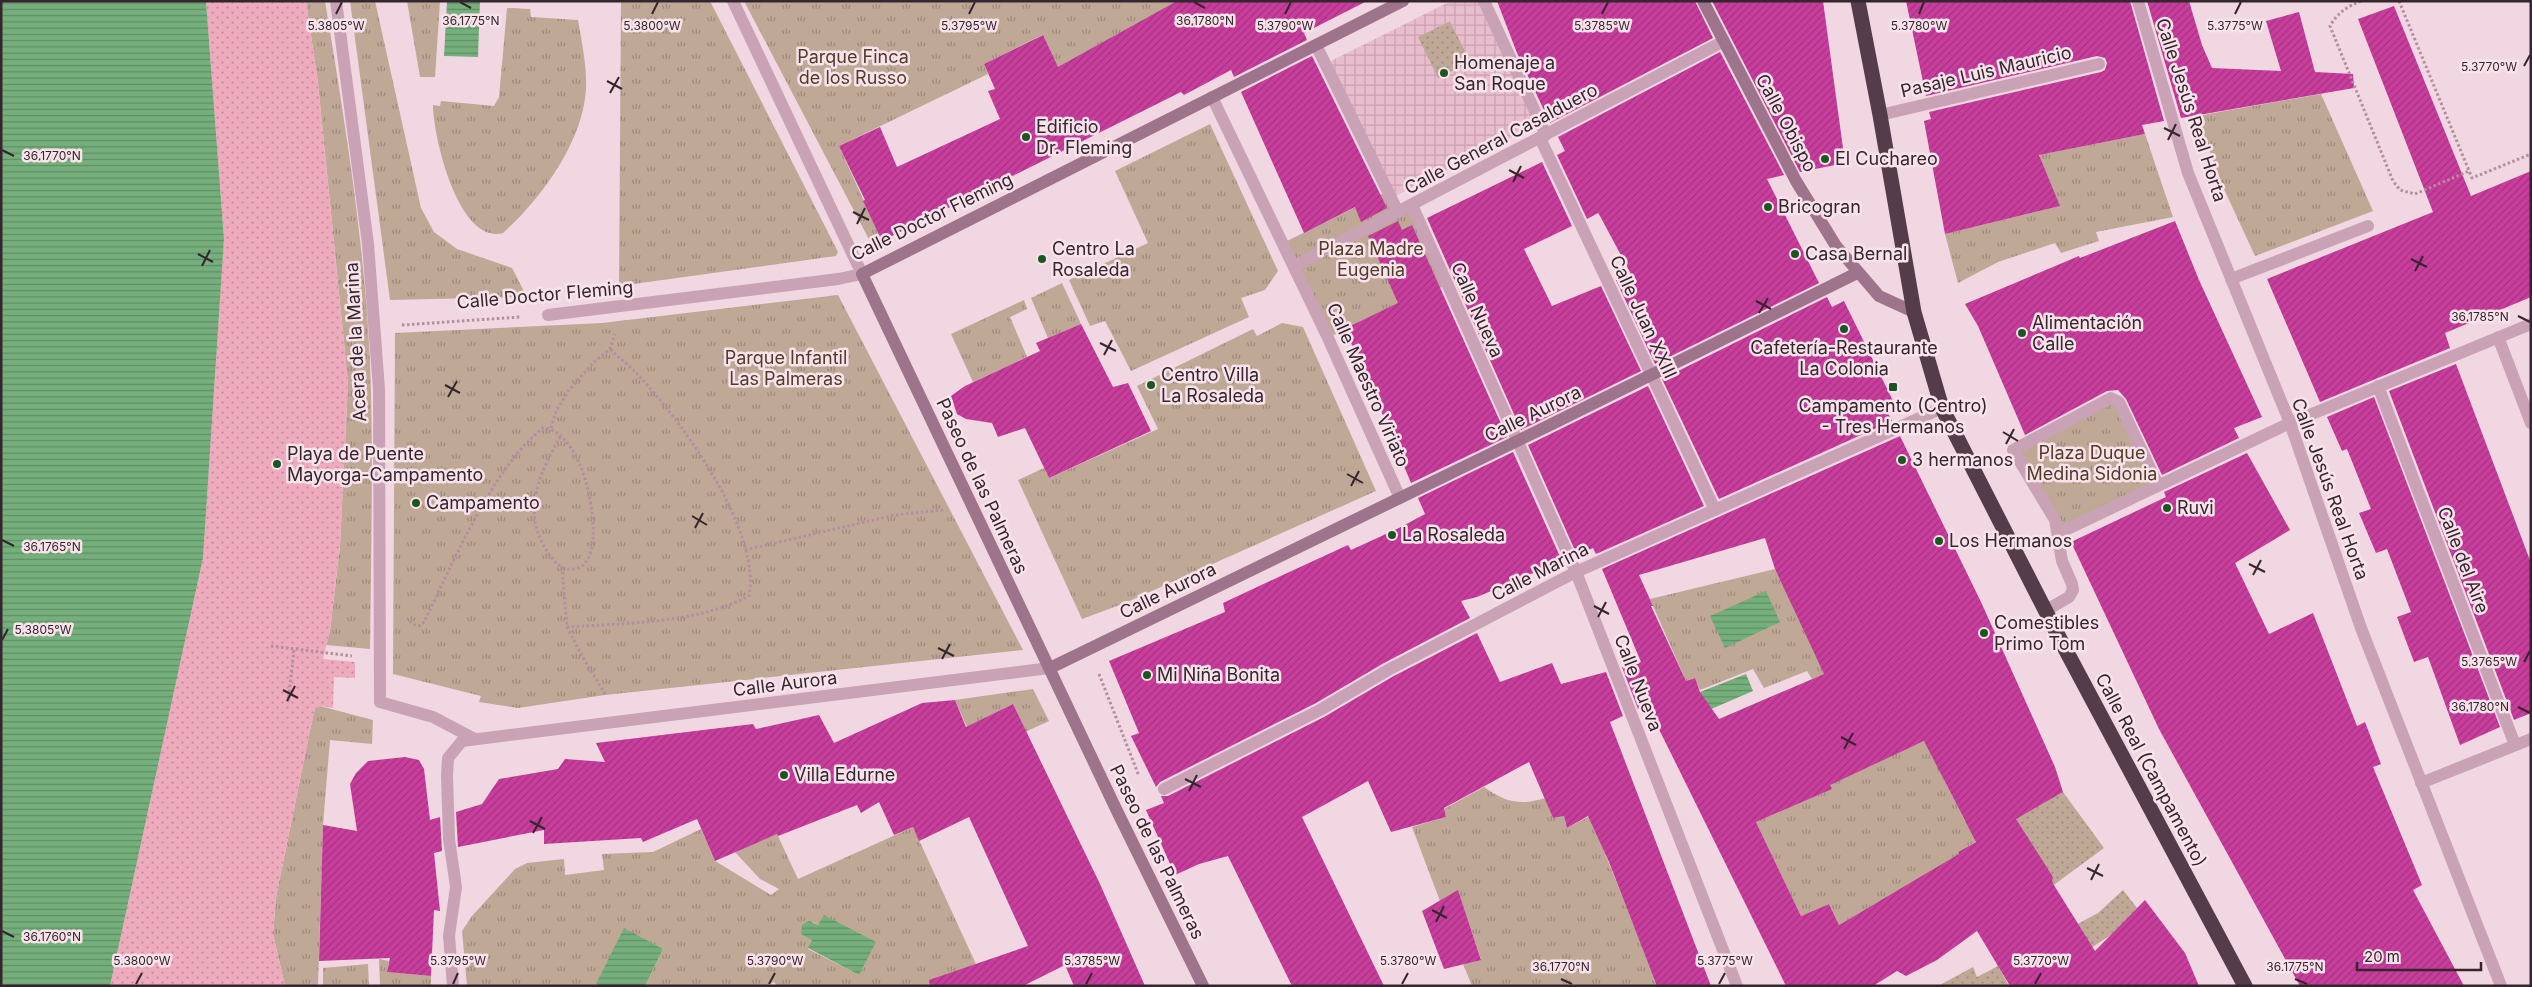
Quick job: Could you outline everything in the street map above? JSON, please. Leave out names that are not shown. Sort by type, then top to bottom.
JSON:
[{"type":"highway","name":"Calle Real (Campamento)","points":[[1858,1],[1914,312],[1942,408],[2045,611],[2245,986]]},
{"type":"street","name":"Acera de la Marina","points":[[336,1],[368,244],[379,389],[380,702],[433,717],[473,738]]},
{"type":"street","name":"Paseo de las Palmeras","points":[[733,1],[973,508],[1203,986]]},
{"type":"street","name":"Calle Doctor Fleming","points":[[548,315],[616,308],[862,274],[1403,1]]},
{"type":"street","name":"Calle Juan XXIII","points":[[1484,1],[1543,137],[1714,510]]},
{"type":"street","name":"Calle Obispo","points":[[1704,1],[1796,181],[1836,246],[1857,273],[1879,296],[1914,312]]},
{"type":"street","name":"Calle Jesús Real Horta","points":[[2138,1],[2188,172],[2290,423],[2361,628],[2500,986]]},
{"type":"street","name":"Calle General Casalduero","points":[[1294,266],[1724,41]]},
{"type":"street","points":[[1316,45],[1398,212]]},
{"type":"street","name":"Pasaje Luis Mauricio","points":[[1880,115],[2099,64]]},
{"type":"street","name":"Calle Maestro Viriato","points":[[1212,97],[1294,266],[1400,498]]},
{"type":"street","name":"Calle Nueva","points":[[1412,205],[1576,572],[1737,986]]},
{"type":"street","points":[[2231,279],[2368,226]]},
{"type":"street","name":"Calle Aurora","points":[[453,986],[449,936],[456,887],[449,839],[448,762],[458,744],[473,738],[628,721],[1050,668],[1857,273]]},
{"type":"street","points":[[2059,533],[2290,423],[2531,324]]},
{"type":"street","points":[[2498,337],[2531,423]]},
{"type":"street","name":"Calle del Aire","points":[[2378,386],[2515,745]]},
{"type":"street","points":[[2045,611],[2069,597],[2073,590],[2062,561],[2059,533],[2055,520],[2013,450],[2111,398],[2119,402],[2158,485]]},
{"type":"street","name":"Calle Marina","points":[[1164,789],[1320,710],[1388,670],[1576,572],[1942,408]]},
{"type":"street","points":[[2421,783],[2531,739]]},
{"type":"path","points":[[2361,1],[2344,9],[2335,16],[2330,26],[2393,181],[2400,190],[2415,194],[2469,171]]},
{"type":"path","points":[[2399,1],[2472,178],[2531,154]]},
{"type":"path","points":[[551,428],[556,410],[570,390],[594,362],[610,350],[614,341],[616,308]]},
{"type":"path","name":"Calle Doctor Fleming","points":[[374,326],[548,315]]},
{"type":"path","points":[[568,627],[684,617],[736,602],[748,596],[752,582],[738,525],[720,487],[692,441],[638,375],[610,350]]},
{"type":"path","points":[[408,617],[412,624],[419,626],[424,622],[490,493],[512,459],[531,437],[543,428],[551,428],[561,435],[580,467],[593,508],[594,527],[591,547],[584,563],[576,569],[562,568]]},
{"type":"path","points":[[561,435],[539,480],[534,521],[540,541],[562,568],[568,627],[582,656],[606,695],[628,721]]},
{"type":"path","points":[[745,550],[895,515],[973,508]]},
{"type":"path","points":[[271,646],[360,657]]},
{"type":"path","name":"Paseo de las Palmeras","points":[[1089,648],[1140,778]]},
{"type":"path","points":[[288,702],[294,650]]},
{"type":"green space","points":[[306,1],[325,1],[355,196],[366,294],[371,392],[370,649],[326,645],[330,631],[340,546],[348,383],[318,83]]},
{"type":"green space","points":[[350,1],[375,1],[421,208],[434,232],[457,249],[512,268],[527,297],[390,300]]},
{"type":"green space","points":[[407,1],[440,1],[435,77],[420,77]]},
{"type":"green space","points":[[621,1],[710,1],[838,252],[836,256],[619,286]]},
{"type":"green space","name":"Parque Finca de los Russo","points":[[744,1],[1178,1],[1058,68],[1042,35],[984,64],[988,74],[839,146],[882,241],[873,247]]},
{"type":"green space","points":[[507,8],[530,9],[531,17],[578,20],[585,64],[586,89],[577,129],[558,168],[532,204],[503,233],[487,232],[473,222],[461,206],[443,162],[434,120],[433,105],[440,106],[441,101],[494,106],[499,97]]},
{"type":"green space","points":[[1450,21],[1471,62],[1438,79],[1417,37]]},
{"type":"green space","points":[[2321,94],[2373,211],[2255,256],[2223,187],[2197,116]]},
{"type":"green space","points":[[1210,124],[1278,271],[1265,290],[1241,298],[1249,317],[1131,371],[1105,321],[1090,326],[1069,280],[1148,243],[1115,171]]},
{"type":"green space","points":[[2145,134],[2173,217],[2096,232],[2099,241],[2061,253],[2055,243],[1998,262],[1958,283],[1945,234],[2059,206],[2048,177],[2035,180],[2040,159],[2039,142],[2049,153]]},
{"type":"green space","name":"Plaza Madre Eugenia","points":[[1384,193],[1398,212],[1412,205],[1447,285],[1367,318],[1328,338],[1283,243]]},
{"type":"green space","points":[[1062,283],[1081,324],[1048,338],[1031,298]]},
{"type":"green space","name":"Parque Infantil Las Palmeras","points":[[838,295],[1023,650],[605,695],[518,708],[479,702],[481,696],[393,674],[395,333],[602,323]]},
{"type":"green space","points":[[1024,300],[1027,309],[1010,317],[1027,357],[973,382],[951,334]]},
{"type":"green space","points":[[1282,323],[1303,327],[1376,491],[1125,603],[1082,619],[1018,480],[1044,468],[1049,478],[1158,429],[1137,386],[1253,329],[1257,336]]},
{"type":"green space","name":"Plaza Duque Medina Sidonia","points":[[2111,398],[2158,485],[2059,533],[2013,450]]},
{"type":"green space","points":[[1775,569],[1827,673],[1812,679],[1807,671],[1764,688],[1753,669],[1700,690],[1694,678],[1686,681],[1650,599]]},
{"type":"green space","points":[[1033,689],[1049,721],[1025,732],[1013,704],[967,727],[955,700]]},
{"type":"green space","points":[[320,706],[373,720],[372,744],[330,740],[323,825],[318,986],[285,986],[273,934],[276,897],[312,721],[315,708]]},
{"type":"green space","points":[[1951,729],[1944,780],[1965,821],[2013,820],[1958,852],[1975,880],[1878,902],[1839,925],[1829,904],[1801,916],[1756,822],[1831,789],[1824,770],[1911,747]]},
{"type":"green space","points":[[1484,787],[1499,796],[1513,801],[1528,802],[1545,798],[1553,818],[1564,816],[1567,828],[1590,816],[1658,986],[1472,986],[1463,964],[1481,959],[1458,891],[1440,901],[1412,827],[1446,817],[1444,809]]},
{"type":"green space","points":[[2063,792],[2104,848],[2051,887],[2013,820]]},
{"type":"green space","points":[[913,827],[986,986],[777,986],[774,982],[766,986],[645,986],[663,949],[596,984],[599,986],[467,986],[462,931],[472,916],[515,869],[527,863],[564,859],[565,875],[604,870],[602,854],[653,852],[701,829],[715,861],[771,895],[779,889],[760,879],[734,851],[777,834],[798,879]],"holes":[[[813,922],[818,925],[859,975],[808,949],[813,940]]]},
{"type":"green space","points":[[2123,890],[2137,908],[2112,934],[2084,953],[2070,928],[2098,913]]},
{"type":"green space","points":[[379,959],[389,961],[387,972],[431,976],[431,986],[380,986]]},
{"type":"green space","points":[[368,964],[369,986],[323,986],[323,968]]},
{"type":"green space","points":[[1998,966],[2009,986],[1938,986],[1973,967],[1977,977]]},
{"type":"sand","name":"Playa de Puente Mayorga-Campamento","points":[[206,1],[306,1],[318,83],[348,383],[340,546],[330,631],[323,659],[355,662],[355,678],[334,677],[333,708],[320,706],[315,708],[312,721],[276,897],[273,934],[285,986],[110,986],[203,558],[224,239]]},
{"type":"shaded area","points":[[1,1],[206,1],[224,239],[203,558],[110,986],[1,986]]},
{"type":"shaded area","points":[[447,1],[480,1],[478,57],[444,56]]},
{"type":"shaded area","points":[[1451,1],[1484,1],[1541,123],[1391,198],[1325,64]],"holes":[[[1450,21],[1471,62],[1438,78],[1418,37]]]},
{"type":"shaded area","points":[[1766,591],[1780,622],[1725,648],[1710,616]]},
{"type":"shaded area","points":[[1746,674],[1753,691],[1709,710],[1700,692]]},
{"type":"shaded area","points":[[824,915],[876,942],[859,975],[808,948],[812,940],[801,934],[802,925],[809,921],[818,925]]},
{"type":"shaded area","points":[[624,928],[663,949],[645,986],[599,986],[596,984]]},
{"type":"building","points":[[1177,1],[1367,1],[1304,33],[1307,40],[1234,77],[1231,70],[1184,95],[1181,92],[882,241],[839,146],[880,127],[897,167],[1000,119],[988,91],[995,89],[984,64],[1043,35],[1058,67]]},
{"type":"building","points":[[1497,1],[1695,1],[1713,38],[1550,123],[1517,53]]},
{"type":"building","points":[[1712,1],[1823,1],[1845,163],[1800,172]]},
{"type":"building","points":[[1906,1],[2130,1],[2164,121],[2142,125],[2145,134],[2039,155],[2060,206],[1945,234],[1924,121],[1931,119],[1929,112],[2101,72],[2105,70],[2107,63],[2105,58],[2097,56],[1926,96]]},
{"type":"building","points":[[2147,1],[2189,1],[2202,45],[2212,68],[2281,71],[2266,21],[2299,12],[2315,72],[2353,74],[2354,88],[2181,118]]},
{"type":"building","points":[[2394,6],[2471,196],[2531,171],[2531,297],[2445,333],[2450,348],[2320,402],[2267,279],[2433,212],[2358,19]]},
{"type":"building","points":[[1720,52],[1784,175],[1767,179],[1819,283],[1655,364],[1616,280],[1631,274],[1598,213],[1587,219],[1557,155],[1565,151],[1558,137]]},
{"type":"building","points":[[1312,56],[1387,208],[1361,222],[1355,207],[1304,233],[1241,92]]},
{"type":"building","points":[[1542,162],[1572,226],[1524,249],[1552,306],[1601,286],[1641,371],[1521,430],[1427,218]]},
{"type":"building","points":[[1398,221],[1402,230],[1412,225],[1507,437],[1411,483],[1362,365],[1344,329],[1398,303],[1368,236]]},
{"type":"building","points":[[2175,221],[2199,280],[2262,417],[2234,428],[2239,438],[2162,475],[2126,399],[2118,390],[2107,391],[2025,435],[1978,326],[1965,304],[2079,256],[2080,258]]},
{"type":"building","points":[[1827,297],[1832,307],[1844,301],[1897,409],[1888,413],[1892,421],[1719,499],[1662,379]]},
{"type":"building","points":[[1081,324],[1113,387],[1128,383],[1151,431],[1049,478],[1025,428],[998,437],[992,423],[966,419],[957,414],[951,396],[965,386],[1040,351],[1036,343]]},
{"type":"building","points":[[2456,364],[2531,563],[2531,713],[2514,720],[2389,391]]},
{"type":"building","points":[[1648,386],[1704,506],[1596,554],[1593,548],[1577,555],[1528,445]]},
{"type":"building","points":[[2374,397],[2500,727],[2460,745],[2428,657],[2414,662],[2397,617],[2411,612],[2387,549],[2376,553],[2359,513],[2371,509],[2347,449],[2342,451],[2327,417]]},
{"type":"building","points":[[1900,436],[1981,602],[2055,767],[2063,792],[2016,819],[2053,877],[2052,882],[2095,951],[2145,900],[2185,953],[2199,986],[2010,986],[1977,931],[1937,960],[1906,976],[1897,971],[1873,986],[1786,986],[1647,705],[1638,709],[1622,667],[1641,662],[1602,569]],"holes":[[[1765,538],[1775,569],[1824,674],[1719,719],[1700,692],[1695,678],[1686,681],[1651,606],[1653,606],[1639,575]],[[1924,741],[1976,842],[1839,925],[1829,904],[1801,916],[1756,822],[1832,789],[1830,785]]]},
{"type":"building","points":[[1513,452],[1562,561],[1477,597],[1461,601],[1470,618],[1384,663],[1316,703],[1160,782],[1156,787],[1131,736],[1139,733],[1109,661],[1225,612],[1223,603],[1348,545],[1351,550],[1399,528],[1425,514],[1418,498]]},
{"type":"building","points":[[2247,453],[2290,530],[2235,563],[2269,634],[2313,613],[2357,726],[2365,722],[2381,764],[2373,767],[2422,885],[2413,890],[2464,986],[2300,986],[2159,729],[2071,542],[2166,497],[2164,492]]},
{"type":"building","points":[[1477,633],[1500,682],[1552,663],[1561,684],[1606,672],[1623,716],[1610,722],[1711,986],[1657,986],[1609,862],[1588,816],[1567,828],[1564,816],[1553,818],[1529,762],[1444,808],[1446,817],[1391,832],[1368,781],[1302,817],[1384,986],[1292,986],[1228,856],[1199,864],[1175,875],[1146,810],[1164,803],[1161,796],[1168,796],[1324,717],[1392,677]]},
{"type":"building","points":[[955,700],[966,727],[1013,704],[1100,884],[1145,986],[1074,986],[1065,965],[1023,986],[930,986],[929,980],[1028,946],[969,817],[919,841],[913,827],[894,835],[879,802],[861,813],[857,805],[778,836],[777,834],[715,861],[697,819],[643,842],[641,838],[544,844],[544,830],[458,847],[456,812],[482,804],[499,779],[558,769],[565,759],[605,762],[596,743],[753,724],[756,729],[819,715],[834,743],[922,703]]},
{"type":"building","points":[[405,757],[419,760],[424,769],[430,820],[440,817],[442,851],[434,853],[440,911],[434,910],[431,976],[387,972],[390,958],[319,961],[323,825],[357,831],[350,784],[356,773],[368,761]]},
{"type":"building","points":[[1458,890],[1481,960],[1444,969],[1422,911]]},
{"type":"place","name":"Homenaje a San Roque","points":[[1444,73]]},
{"type":"place","name":"Edificio Dr. Fleming","points":[[1026,137]]},
{"type":"place","name":"El Cuchareo","points":[[1825,159]]},
{"type":"place","name":"Bricogran","points":[[1768,207]]},
{"type":"place","name":"Casa Bernal","points":[[1795,254]]},
{"type":"place","name":"Centro La Rosaleda","points":[[1042,259]]},
{"type":"place","name":"Cafetería-Restaurante La Colonia","points":[[1844,329]]},
{"type":"place","name":"Alimentación Calle","points":[[2022,333]]},
{"type":"place","name":"Centro Villa La Rosaleda","points":[[1151,385]]},
{"type":"place","name":"Campamento (Centro) - Tres Hermanos","points":[[1893,387]]},
{"type":"place","name":"3 hermanos","points":[[1902,460]]},
{"type":"place","name":"Playa de Puente Mayorga-Campamento","points":[[277,464]]},
{"type":"place","name":"Campamento","points":[[416,503]]},
{"type":"place","name":"Ruvi","points":[[2167,508]]},
{"type":"place","name":"La Rosaleda","points":[[1392,535]]},
{"type":"place","name":"Los Hermanos","points":[[1939,541]]},
{"type":"place","name":"Comestibles Primo Tom","points":[[1984,633]]},
{"type":"place","name":"Mi Niña Bonita","points":[[1147,675]]},
{"type":"place","name":"Villa Edurne","points":[[784,775]]}]
